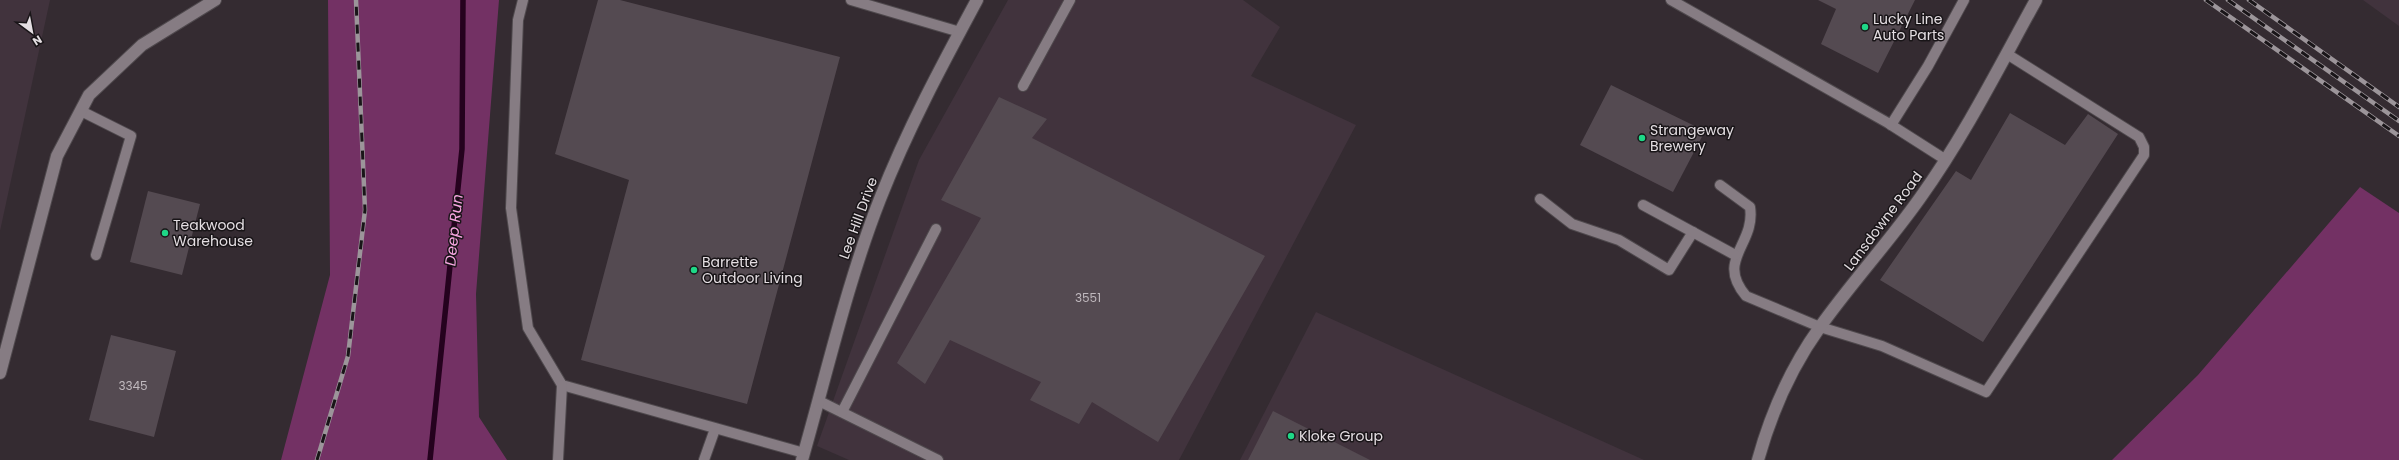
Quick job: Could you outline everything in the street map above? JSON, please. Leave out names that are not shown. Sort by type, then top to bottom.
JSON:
[{"type":"street","points":[[0,373],[57,156],[89,95],[142,45],[215,0]]},
{"type":"street","name":"Lee Hill Drive","points":[[803,457],[857,266],[880,200],[918,110],[977,0]]},
{"type":"street","name":"Lansdowne Road","points":[[1758,460],[1778,403],[1798,360],[1820,327],[1897,229],[1946,160],[2036,0]]},
{"type":"lane","points":[[523,0],[518,20],[511,208],[528,328],[562,386],[558,460]]},
{"type":"lane","points":[[851,0],[960,32]]},
{"type":"lane","points":[[1023,86],[1070,0]]},
{"type":"lane","points":[[1671,0],[1891,125],[1946,160]]},
{"type":"lane","points":[[1891,125],[1928,66],[1964,0]]},
{"type":"lane","points":[[1720,185],[1750,207],[1751,218],[1749,231],[1735,256],[1734,275],[1738,286],[1746,296],[1820,327],[1882,346],[1986,392],[2144,155],[2144,146],[2139,137],[2007,54]]},
{"type":"lane","points":[[81,111],[131,136],[96,255]]},
{"type":"lane","points":[[1540,199],[1572,224],[1619,240],[1669,270],[1693,232]]},
{"type":"lane","points":[[1643,205],[1735,256]]},
{"type":"lane","points":[[842,412],[936,229]]},
{"type":"lane","points":[[562,386],[715,428],[803,457]]},
{"type":"lane","points":[[819,401],[938,460]]},
{"type":"lane","points":[[704,460],[715,428]]},
{"type":"shaded area","points":[[0,0],[50,0],[0,231]]},
{"type":"shaded area","points":[[328,0],[499,0],[476,294],[479,417],[507,460],[281,460],[330,275]]},
{"type":"shaded area","points":[[1008,0],[1243,0],[1280,27],[1251,76],[1356,125],[1179,460],[849,460],[817,446],[919,160]]},
{"type":"shaded area","points":[[2363,0],[2399,0],[2399,26]]},
{"type":"shaded area","points":[[2360,187],[2399,213],[2399,460],[2112,460],[2198,375]]},
{"type":"shaded area","points":[[1316,312],[1644,460],[1240,460]]},
{"type":"building","name":"Barrette Outdoor Living","points":[[598,0],[620,0],[840,57],[747,404],[581,360],[629,180],[555,154]]},
{"type":"building","name":"Lucky Line Auto Parts","points":[[1818,0],[1915,0],[1878,73],[1821,44],[1836,9]]},
{"type":"building","name":"Strangeway Brewery","points":[[1611,85],[1705,131],[1673,192],[1580,145]]},
{"type":"building","points":[[999,97],[1047,119],[1032,138],[1265,256],[1158,442],[1092,402],[1079,424],[1030,400],[1041,382],[950,340],[925,384],[897,363],[981,218],[941,200]]},
{"type":"building","points":[[2010,113],[2065,145],[2088,114],[2118,134],[1983,342],[1880,280],[1956,171],[1971,180]]},
{"type":"building","name":"Teakwood Warehouse","points":[[148,191],[200,204],[182,275],[130,262]]},
{"type":"building","points":[[111,335],[176,351],[154,437],[89,420]]},
{"type":"building","name":"Kloke Group","points":[[1273,411],[1370,460],[1248,460]]},
{"type":"waterway","name":"Deep Run","points":[[430,460],[462,149],[463,0]]},
{"type":"railway","points":[[317,460],[348,356],[365,210],[356,0]]},
{"type":"railway","points":[[2206,0],[2399,136]]},
{"type":"railway","points":[[2228,0],[2399,121]]},
{"type":"railway","points":[[2249,0],[2399,107]]},
{"type":"place","name":"Lucky Line Auto Parts","points":[[1865,27]]},
{"type":"place","name":"Strangeway Brewery","points":[[1642,138]]},
{"type":"place","name":"Teakwood Warehouse","points":[[165,233]]},
{"type":"place","name":"Barrette Outdoor Living","points":[[694,270]]},
{"type":"place","name":"Kloke Group","points":[[1291,436]]}]
